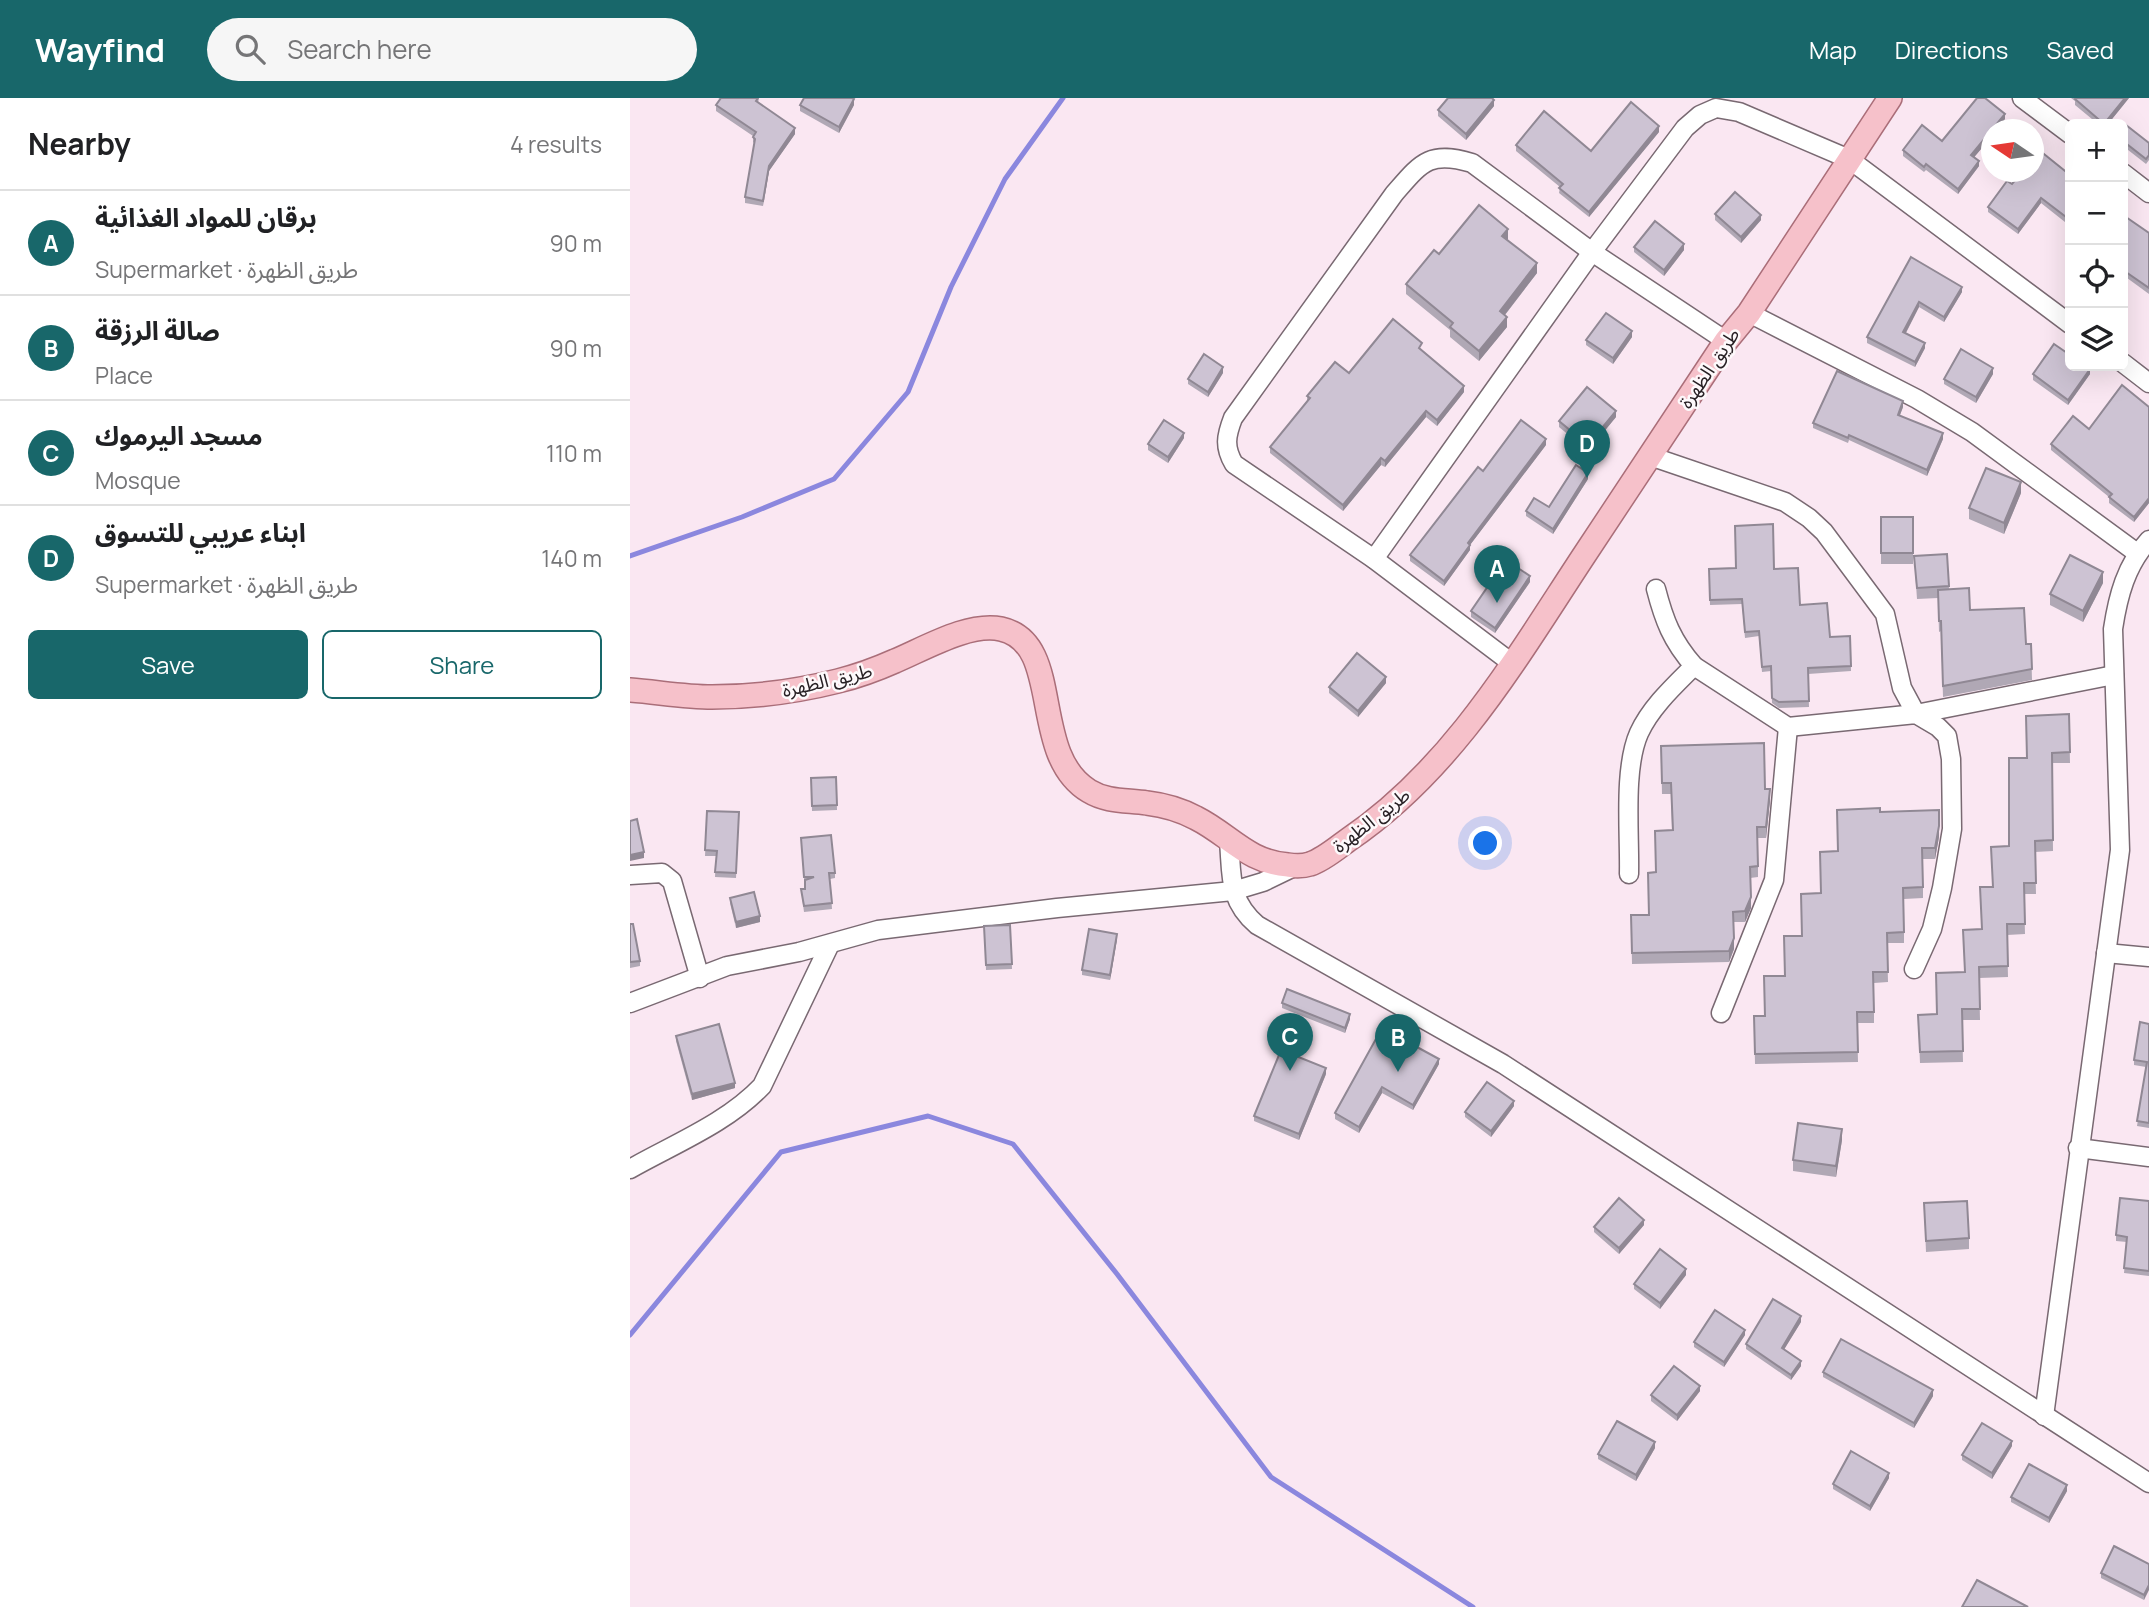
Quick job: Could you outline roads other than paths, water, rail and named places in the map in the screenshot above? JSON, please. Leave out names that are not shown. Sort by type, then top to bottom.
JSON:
[{"type":"main road","name":"طريق الظهرة","points":[[630,690],[710,697],[796,689],[867,672],[979,628],[998,628],[1017,636],[1032,651],[1039,671],[1055,748],[1074,780],[1098,796],[1181,811],[1199,819],[1254,857],[1268,862],[1296,866],[1310,864],[1360,832],[1409,792],[1454,744],[1513,664],[1890,98]]},
{"type":"street","points":[[2021,98],[2065,130]]},
{"type":"street","points":[[1374,559],[1592,252],[1685,128],[1700,115],[1716,108],[1739,112],[1849,159],[2065,320]]},
{"type":"street","points":[[1513,664],[1374,559],[1234,464],[1226,451],[1226,434],[1233,418],[1394,194],[1416,168],[1434,158],[1452,157],[1472,163],[1592,252],[1726,341]]},
{"type":"street","points":[[2128,177],[2149,193]]},
{"type":"street","points":[[1749,313],[1917,400],[1972,432],[2143,547],[2125,577],[2116,604],[2113,629],[2120,850],[2044,1416]]},
{"type":"street","points":[[2128,367],[2149,383]]},
{"type":"street","points":[[1650,456],[1785,502],[1809,518],[1824,532],[1885,614],[1902,688],[1916,714],[1938,727],[1947,736],[1951,759],[1952,829],[1942,888],[1931,929],[1914,969]]},
{"type":"street","points":[[1656,589],[1665,623],[1681,652],[1694,666],[1788,727],[1916,714],[2114,675]]},
{"type":"street","points":[[1629,874],[1632,753],[1639,732],[1660,701],[1694,666]]},
{"type":"street","points":[[1721,1013],[1774,880],[1788,727]]},
{"type":"street","points":[[1229,841],[1233,891],[1238,904],[1257,925],[1503,1063],[2149,1483]]},
{"type":"street","points":[[630,1003],[727,966],[799,952],[878,930],[941,920],[1233,891],[1264,882],[1296,866]]},
{"type":"street","points":[[630,875],[662,873],[672,881],[700,978]]},
{"type":"street","points":[[630,1169],[731,1113],[762,1086],[830,944]]},
{"type":"street","points":[[2106,953],[2149,957]]},
{"type":"street","points":[[2078,1149],[2149,1157]]},
{"type":"waterway","points":[[630,556],[742,517],[834,479],[908,392],[951,287],[1005,179],[1063,98]]},
{"type":"waterway","points":[[630,1335],[781,1152],[928,1116],[1013,1144],[1117,1274],[1271,1477],[1473,1607]]},
{"type":"place","name":"ابناء عريبي للتسوق","points":[[1587,478]]},
{"type":"place","name":"برقان للمواد الغذائية","points":[[1497,603]]},
{"type":"place","name":"مسجد اليرموك","points":[[1290,1071]]},
{"type":"place","name":"صالة الرزقة","points":[[1398,1072]]}]
